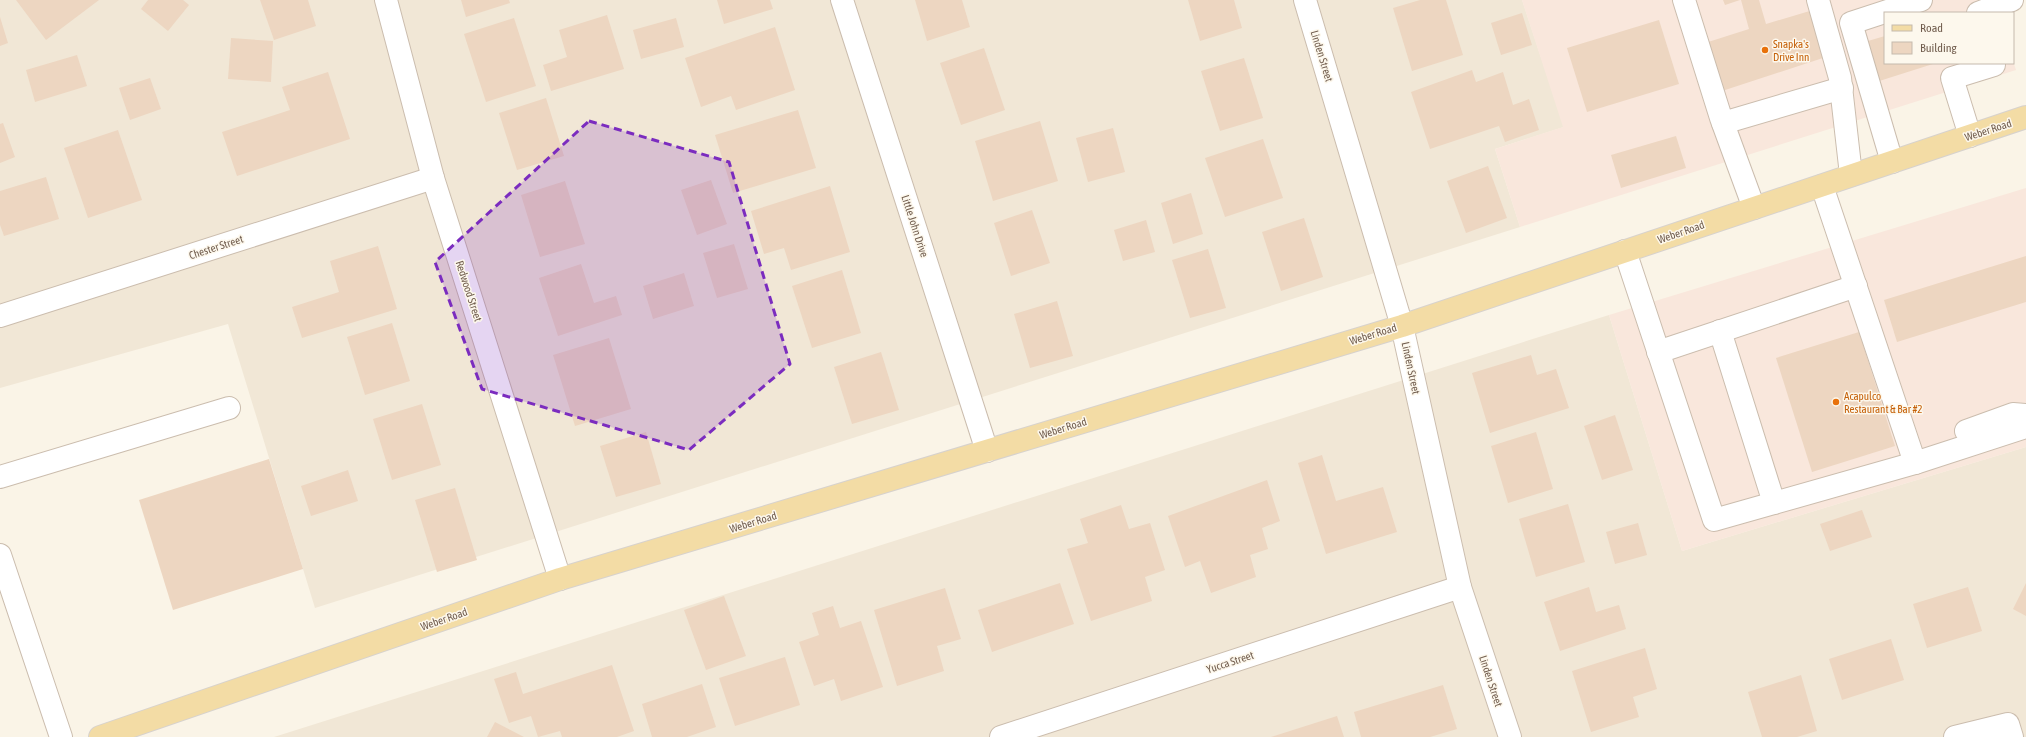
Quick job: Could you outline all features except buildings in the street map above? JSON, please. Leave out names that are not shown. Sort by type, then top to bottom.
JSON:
[{"type":"main road","name":"Weber Road","points":[[102,737],[560,579],[1402,326],[2026,117]]},
{"type":"street","name":"Redwood Street","points":[[386,0],[433,178],[560,579]]},
{"type":"street","name":"Little John Drive","points":[[842,0],[988,451]]},
{"type":"street","name":"Linden Street","points":[[1305,0],[1402,326],[1460,587],[1510,737]]},
{"type":"street","points":[[1684,0],[1723,123],[1754,208]]},
{"type":"street","points":[[1818,0],[1842,88],[1851,175]]},
{"type":"street","points":[[1892,162],[1851,23],[1920,0]]},
{"type":"street","points":[[1972,0],[1977,12]]},
{"type":"street","points":[[1980,12],[2012,0]]},
{"type":"street","points":[[1970,136],[1952,78],[1994,64]]},
{"type":"street","points":[[1723,123],[1842,88]]},
{"type":"street","name":"Chester Street","points":[[0,316],[433,178]]},
{"type":"street","points":[[1822,186],[1915,463]]},
{"type":"street","points":[[1625,251],[1714,520],[1915,463],[2026,427]]},
{"type":"street","points":[[1658,352],[1856,286]]},
{"type":"street","points":[[1720,331],[1774,503]]},
{"type":"street","points":[[0,477],[229,408]]},
{"type":"street","points":[[1907,436],[1926,445],[2014,414],[2026,415]]},
{"type":"street","points":[[0,555],[61,737]]},
{"type":"street","name":"Yucca Street","points":[[1001,737],[1460,587]]},
{"type":"street","points":[[1955,737],[2010,731]]},
{"type":"highlighted area","points":[[589,121],[729,162],[790,364],[689,450],[482,389],[435,262]]},
{"type":"shaded area","points":[[0,0],[1522,0],[1564,127],[1495,149],[1520,227],[315,608],[228,324],[0,388]]},
{"type":"shaded area","points":[[1522,0],[1994,0],[1998,12],[1884,12],[1884,64],[2014,64],[2016,70],[1520,227],[1495,149],[1563,127]]},
{"type":"shaded area","points":[[2026,188],[2026,447],[1682,551],[1609,315]]},
{"type":"shaded area","points":[[1609,315],[1682,551],[2026,447],[2026,737],[274,737]]},
{"type":"place","name":"Snapka's Drive Inn","points":[[1765,50]]},
{"type":"place","name":"Acapulco Restaurant & Bar #2","points":[[1836,402]]}]
